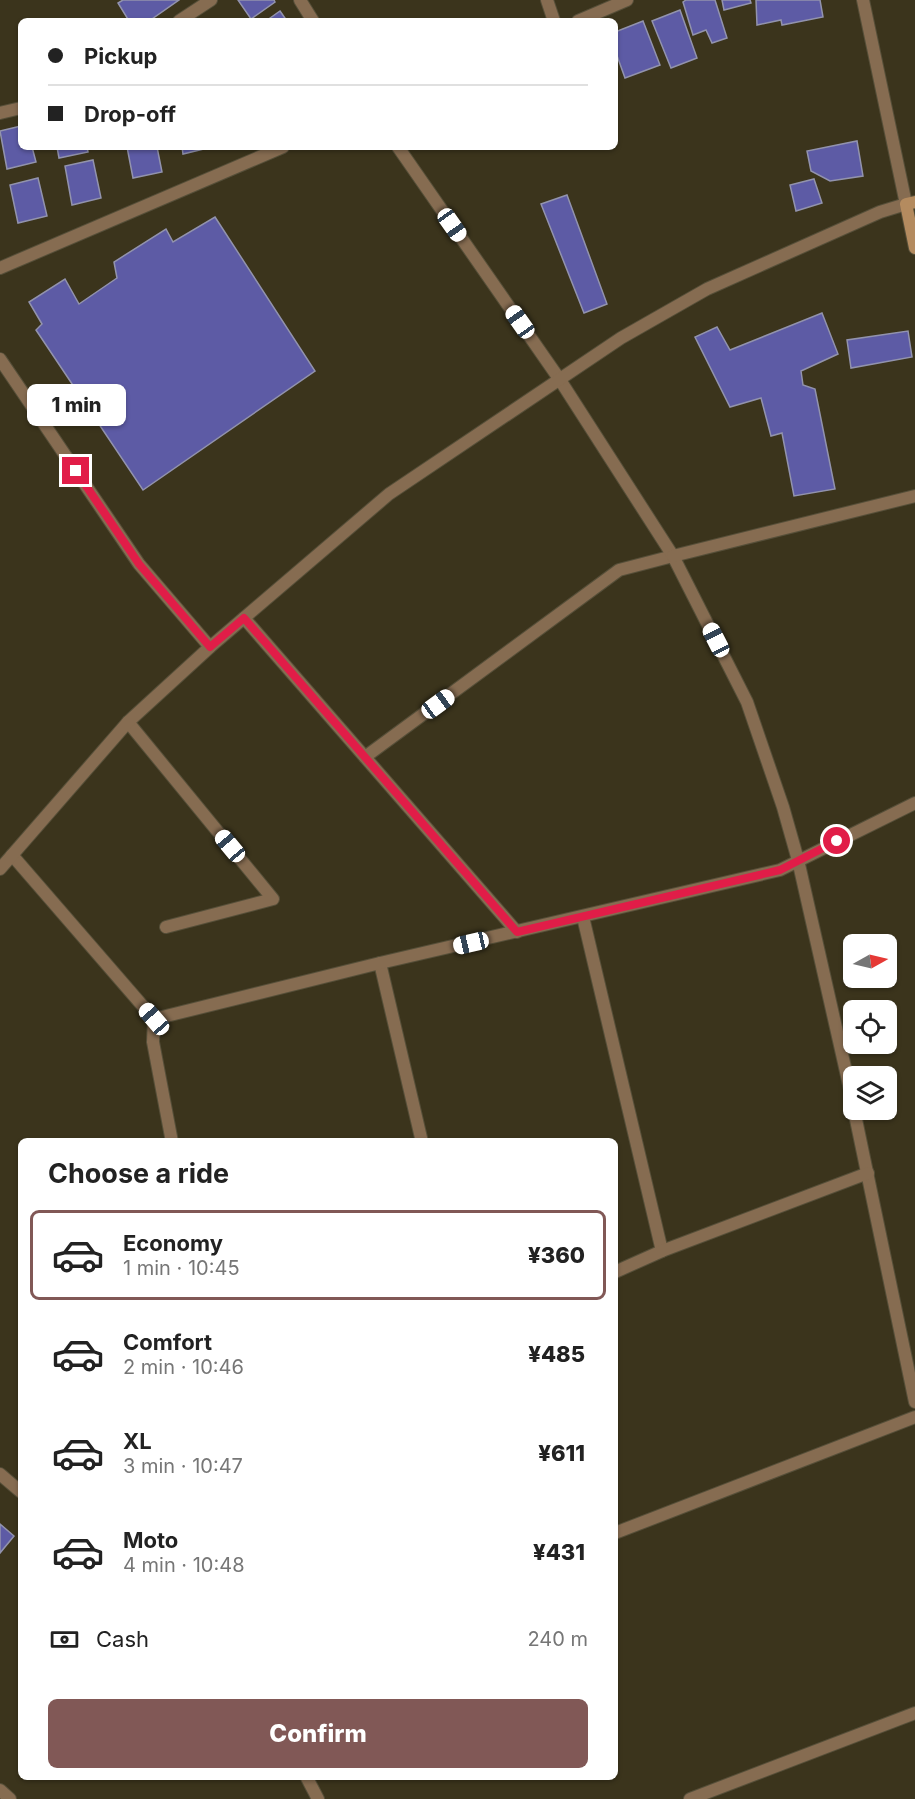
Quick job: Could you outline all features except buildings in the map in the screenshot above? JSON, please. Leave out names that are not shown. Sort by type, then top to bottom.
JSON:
[{"type":"main road","points":[[910,203],[915,248]]},
{"type":"street","points":[[184,18],[211,0]]},
{"type":"street","points":[[300,0],[312,18]]},
{"type":"street","points":[[547,0],[553,18]]},
{"type":"street","points":[[585,18],[627,0]]},
{"type":"street","points":[[0,869],[128,722],[210,647],[389,494],[621,338],[707,289],[880,212],[910,203],[863,0]]},
{"type":"street","points":[[0,113],[18,109]]},
{"type":"street","points":[[0,268],[275,150]]},
{"type":"street","points":[[400,150],[560,380],[673,556],[747,702],[783,807],[798,860],[845,1066]]},
{"type":"street","points":[[0,358],[139,564],[210,647]]},
{"type":"street","points":[[365,757],[619,570],[915,496]]},
{"type":"street","points":[[244,618],[517,932]]},
{"type":"street","points":[[128,722],[273,899],[166,927]]},
{"type":"street","points":[[154,1019],[380,963],[780,870],[915,803]]},
{"type":"street","points":[[12,855],[154,1019],[153,1042],[171,1138]]},
{"type":"street","points":[[584,917],[662,1251]]},
{"type":"street","points":[[380,963],[421,1138]]},
{"type":"street","points":[[857,1120],[915,1402]]},
{"type":"street","points":[[618,1271],[662,1251],[868,1173]]},
{"type":"street","points":[[618,1532],[915,1417]]},
{"type":"street","points":[[0,1474],[18,1489]]},
{"type":"street","points":[[690,1799],[915,1713]]},
{"type":"street","points":[[308,1780],[318,1799]]},
{"type":"street","points":[[0,1790],[10,1799]]},
{"type":"route","points":[[76,471],[139,564],[210,647],[244,618],[517,932],[780,870],[837,841]]}]
